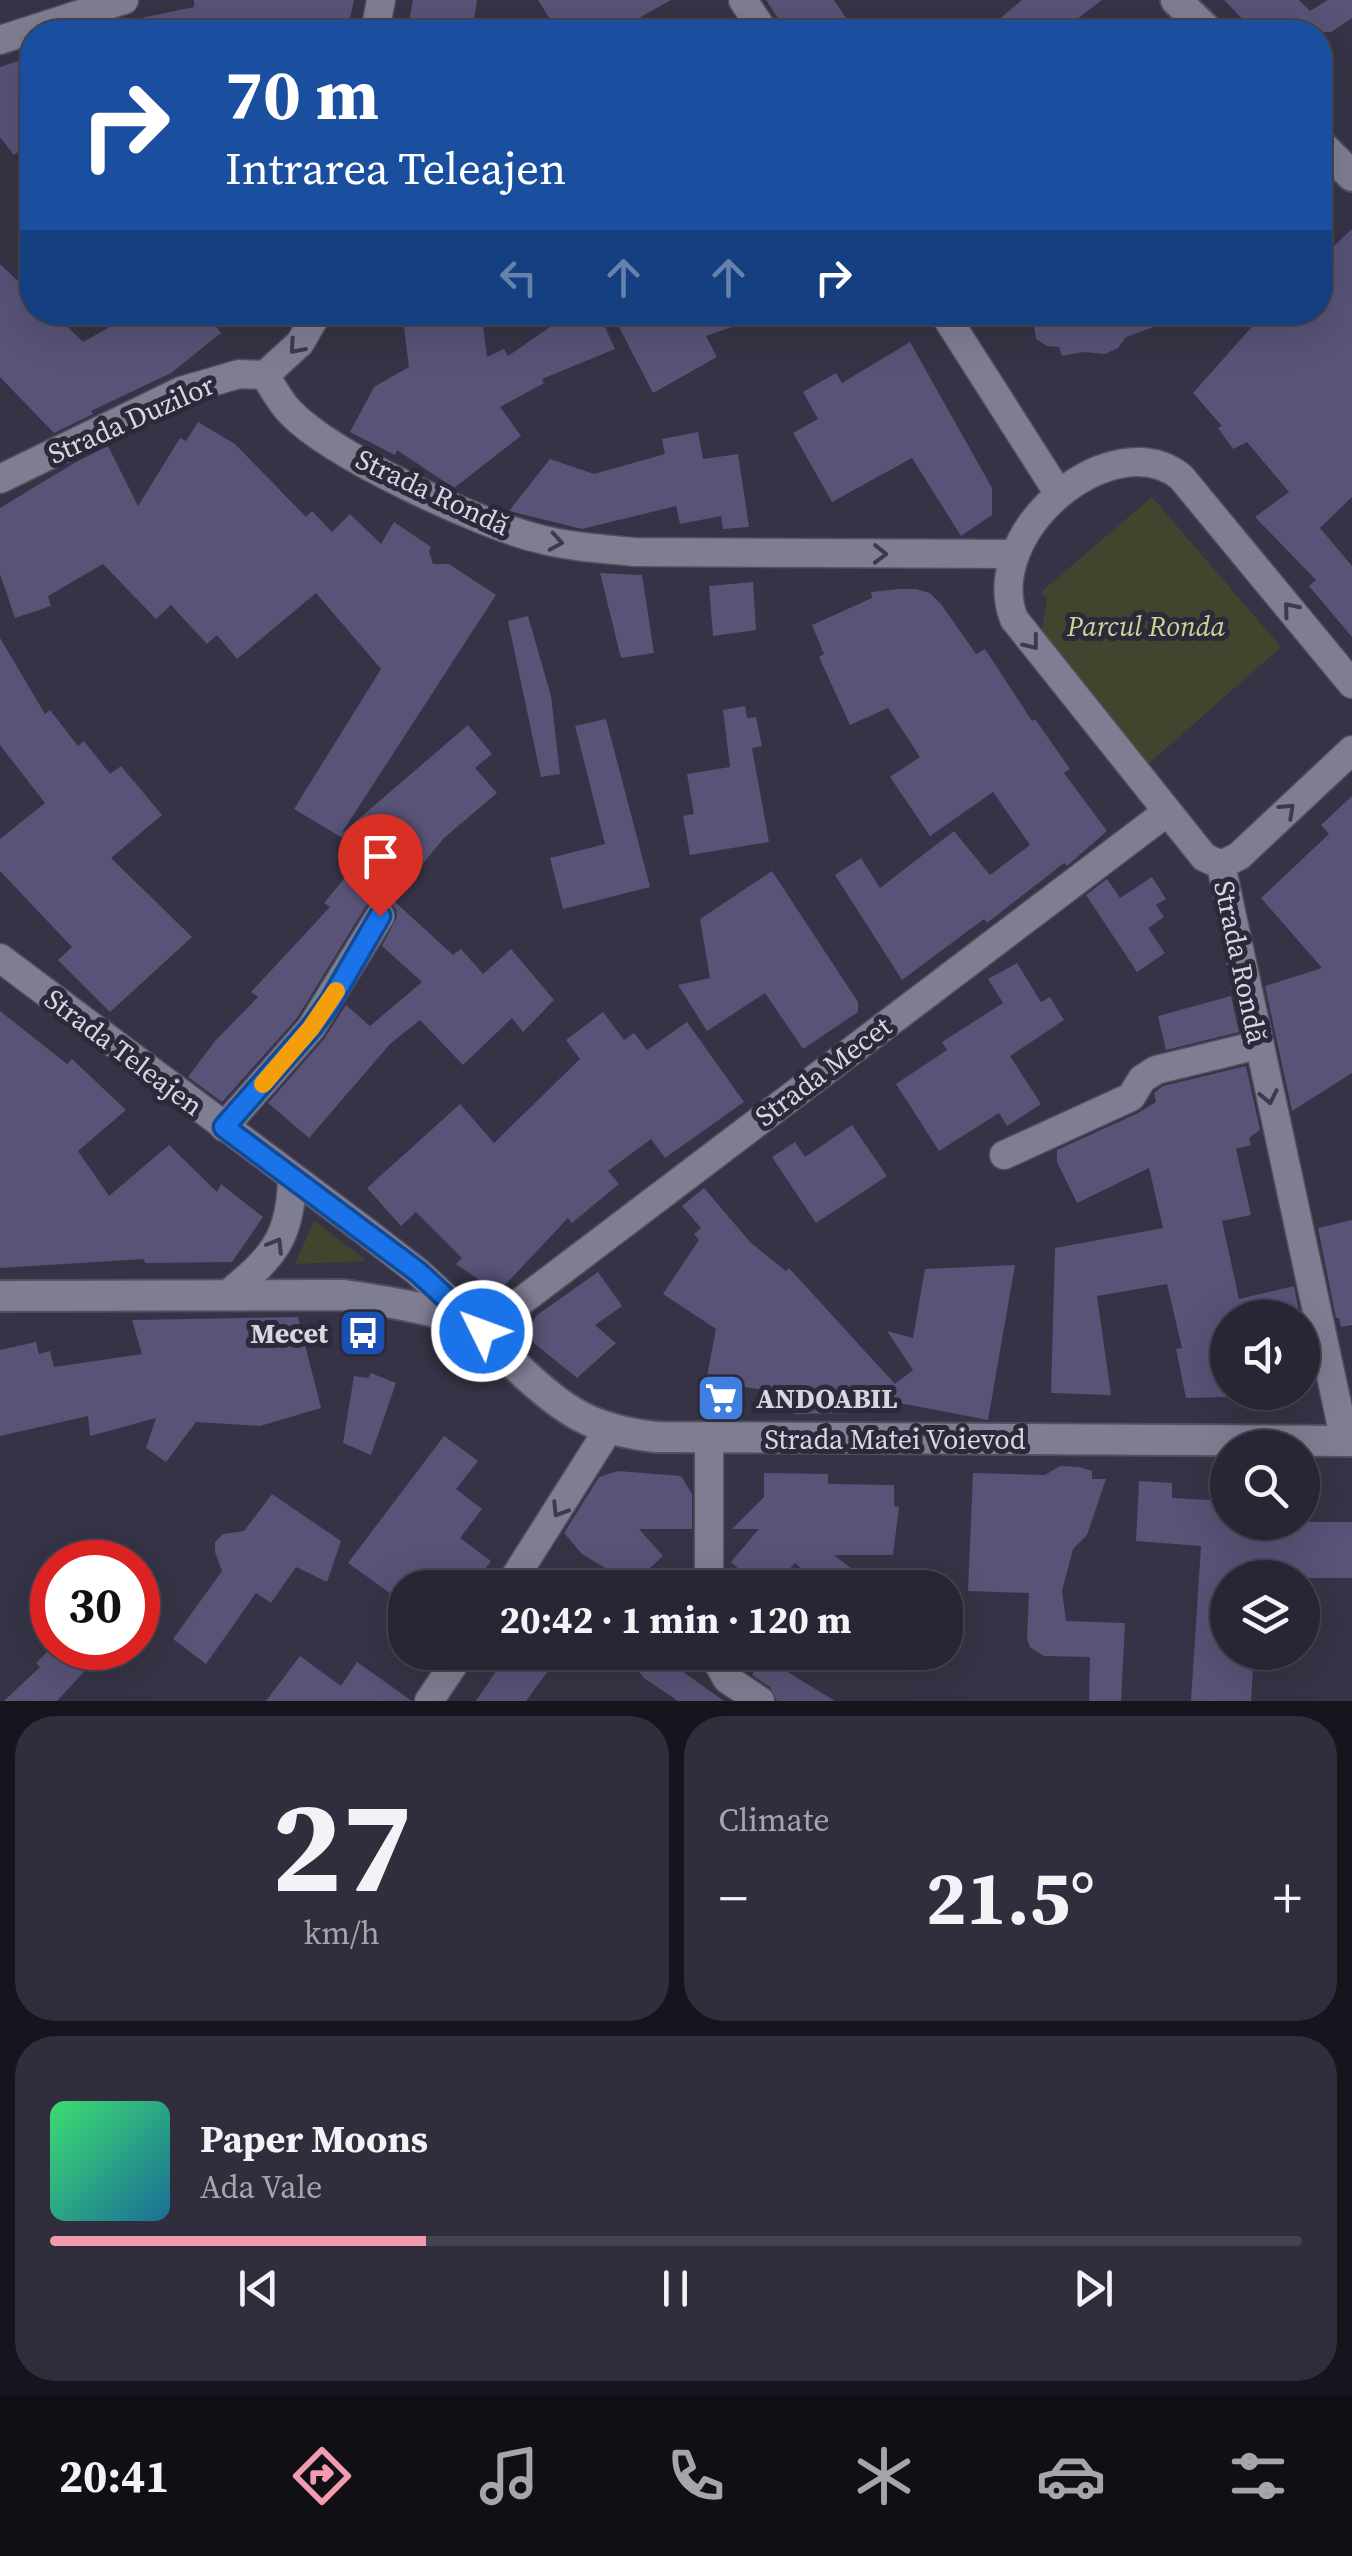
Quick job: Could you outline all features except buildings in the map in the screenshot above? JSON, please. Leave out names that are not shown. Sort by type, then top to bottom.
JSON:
[{"type":"street","points":[[62,20],[124,0]]},
{"type":"street","points":[[1176,0],[1196,20]]},
{"type":"street","points":[[1332,156],[1352,176]]},
{"type":"street","points":[[265,375],[300,343],[310,325]]},
{"type":"street","points":[[951,325],[1059,494]]},
{"type":"street","name":"Strada Duzilor","points":[[0,479],[181,391],[239,374],[265,375]]},
{"type":"street","name":"Strada Rondă","points":[[265,375],[292,414],[360,460],[477,517],[536,538],[635,552],[1014,554]]},
{"type":"street","name":"Strada Rondă","points":[[1348,1441],[1221,865],[1204,857],[1014,619],[1006,594],[1014,554],[1024,531],[1059,494],[1081,479],[1129,462],[1168,467],[1352,684]]},
{"type":"street","points":[[1221,865],[1239,856],[1346,768]]},
{"type":"street","name":"Strada Mecet","points":[[482,1331],[1167,812]]},
{"type":"street","points":[[224,1127],[311,1028],[380,916]]},
{"type":"street","name":"Strada Teleajen","points":[[0,958],[418,1272],[482,1331]]},
{"type":"street","points":[[1004,1155],[1130,1097],[1142,1079],[1156,1070],[1258,1045]]},
{"type":"street","points":[[228,1294],[264,1265],[282,1240],[292,1209],[292,1178]]},
{"type":"street","name":"Strada Matei Voievod","points":[[0,1296],[228,1294],[360,1298],[440,1315],[482,1331],[545,1392],[577,1415],[608,1430],[656,1437],[1348,1441]]},
{"type":"street","points":[[519,1570],[608,1430]]},
{"type":"street","points":[[709,1438],[709,1570]]},
{"type":"street","points":[[428,1701],[450,1670]]},
{"type":"street","points":[[722,1670],[727,1679],[760,1701]]},
{"type":"green space","name":"Parcul Ronda","points":[[1152,497],[1281,647],[1146,766],[1041,635],[1047,598],[1041,592]]},
{"type":"green space","points":[[314,1221],[367,1261],[295,1264]]},
{"type":"slow traffic","points":[[263,1084],[311,1028],[336,991]]},
{"type":"place","name":"Mecet","points":[[363,1333]]},
{"type":"place","name":"ANDOABIL","points":[[721,1398]]},
{"type":"route","points":[[380,916],[311,1028],[224,1127],[418,1272],[482,1331]]}]
